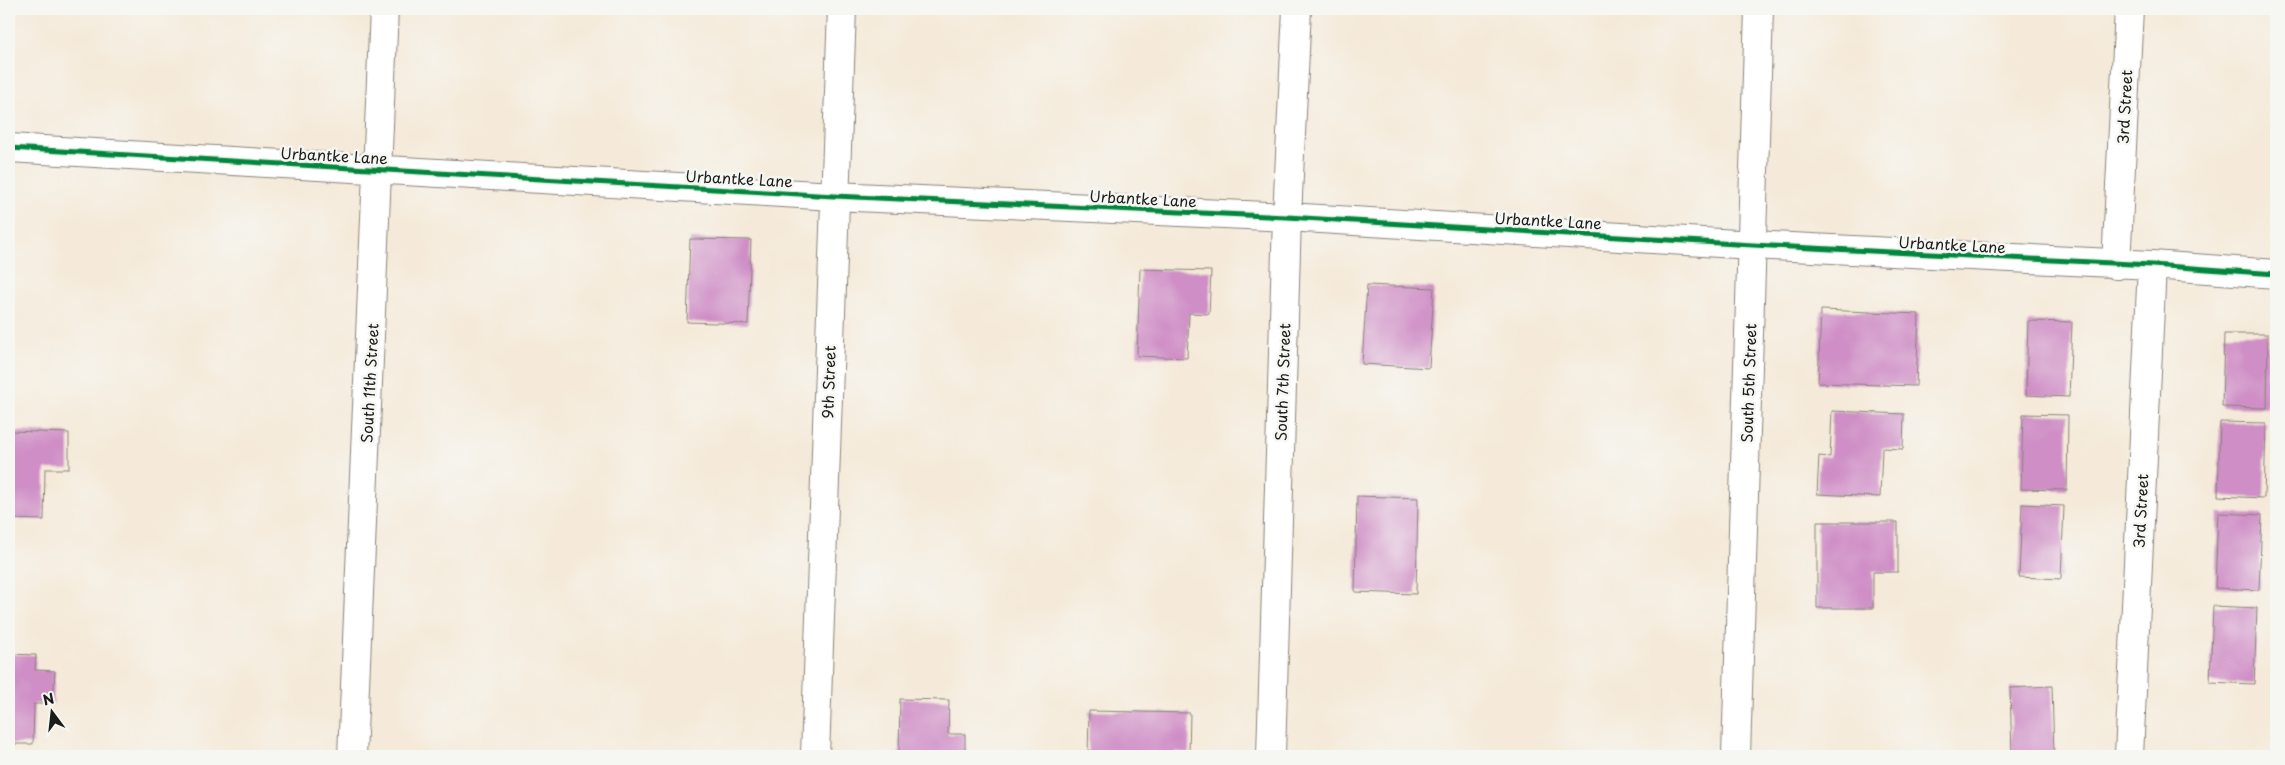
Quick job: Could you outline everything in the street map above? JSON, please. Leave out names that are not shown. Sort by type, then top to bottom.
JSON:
[{"type":"street","name":"South 11th Street","points":[[352,756],[384,9]]},
{"type":"street","name":"9th Street","points":[[815,756],[842,9]]},
{"type":"street","name":"South 7th Street","points":[[1271,756],[1287,217],[1297,9]]},
{"type":"street","name":"South 5th Street","points":[[1736,756],[1759,9]]},
{"type":"street","name":"3rd Street","points":[[2116,265],[2129,9]]},
{"type":"street","name":"Urbantke Lane","points":[[9,148],[834,196],[1287,217],[1753,245],[2116,265],[2152,265],[2276,274]]},
{"type":"street","name":"3rd Street","points":[[2129,756],[2152,265]]},
{"type":"building","points":[[690,239],[751,240],[748,324],[687,322]]},
{"type":"building","points":[[1140,269],[1211,271],[1209,314],[1189,313],[1187,358],[1137,356]]},
{"type":"building","points":[[1367,285],[1434,288],[1429,368],[1362,364]]},
{"type":"building","points":[[1821,310],[1919,314],[1916,386],[1818,383]]},
{"type":"building","points":[[2028,321],[2072,322],[2069,397],[2026,395]]},
{"type":"building","points":[[2224,334],[2268,334],[2267,408],[2222,407]]},
{"type":"building","points":[[1832,411],[1904,414],[1903,449],[1882,448],[1880,497],[1817,494],[1819,456],[1830,457]]},
{"type":"building","points":[[2023,414],[2068,415],[2067,490],[2021,489]]},
{"type":"building","points":[[2220,422],[2266,423],[2264,498],[2218,496]]},
{"type":"building","points":[[9,431],[69,433],[69,469],[45,469],[44,520],[9,519]]},
{"type":"building","points":[[1357,496],[1418,498],[1416,594],[1355,592]]},
{"type":"building","points":[[2022,504],[2064,506],[2061,579],[2019,577]]},
{"type":"building","points":[[2218,513],[2262,515],[2259,590],[2215,588]]},
{"type":"building","points":[[1817,522],[1898,522],[1898,572],[1873,572],[1873,608],[1817,608]]},
{"type":"building","points":[[2213,606],[2257,608],[2254,684],[2210,682]]},
{"type":"building","points":[[9,654],[36,655],[35,670],[55,671],[53,704],[34,704],[33,744],[9,744]]},
{"type":"building","points":[[2052,686],[2054,756],[2012,756],[2010,688]]},
{"type":"building","points":[[900,699],[949,700],[948,734],[965,734],[965,756],[899,756]]},
{"type":"building","points":[[1089,711],[1190,713],[1189,753],[1175,752],[1175,756],[1088,756]]},
{"type":"cycle path","points":[[9,148],[834,196],[1287,217],[1753,245],[2152,265],[2276,274]]}]
